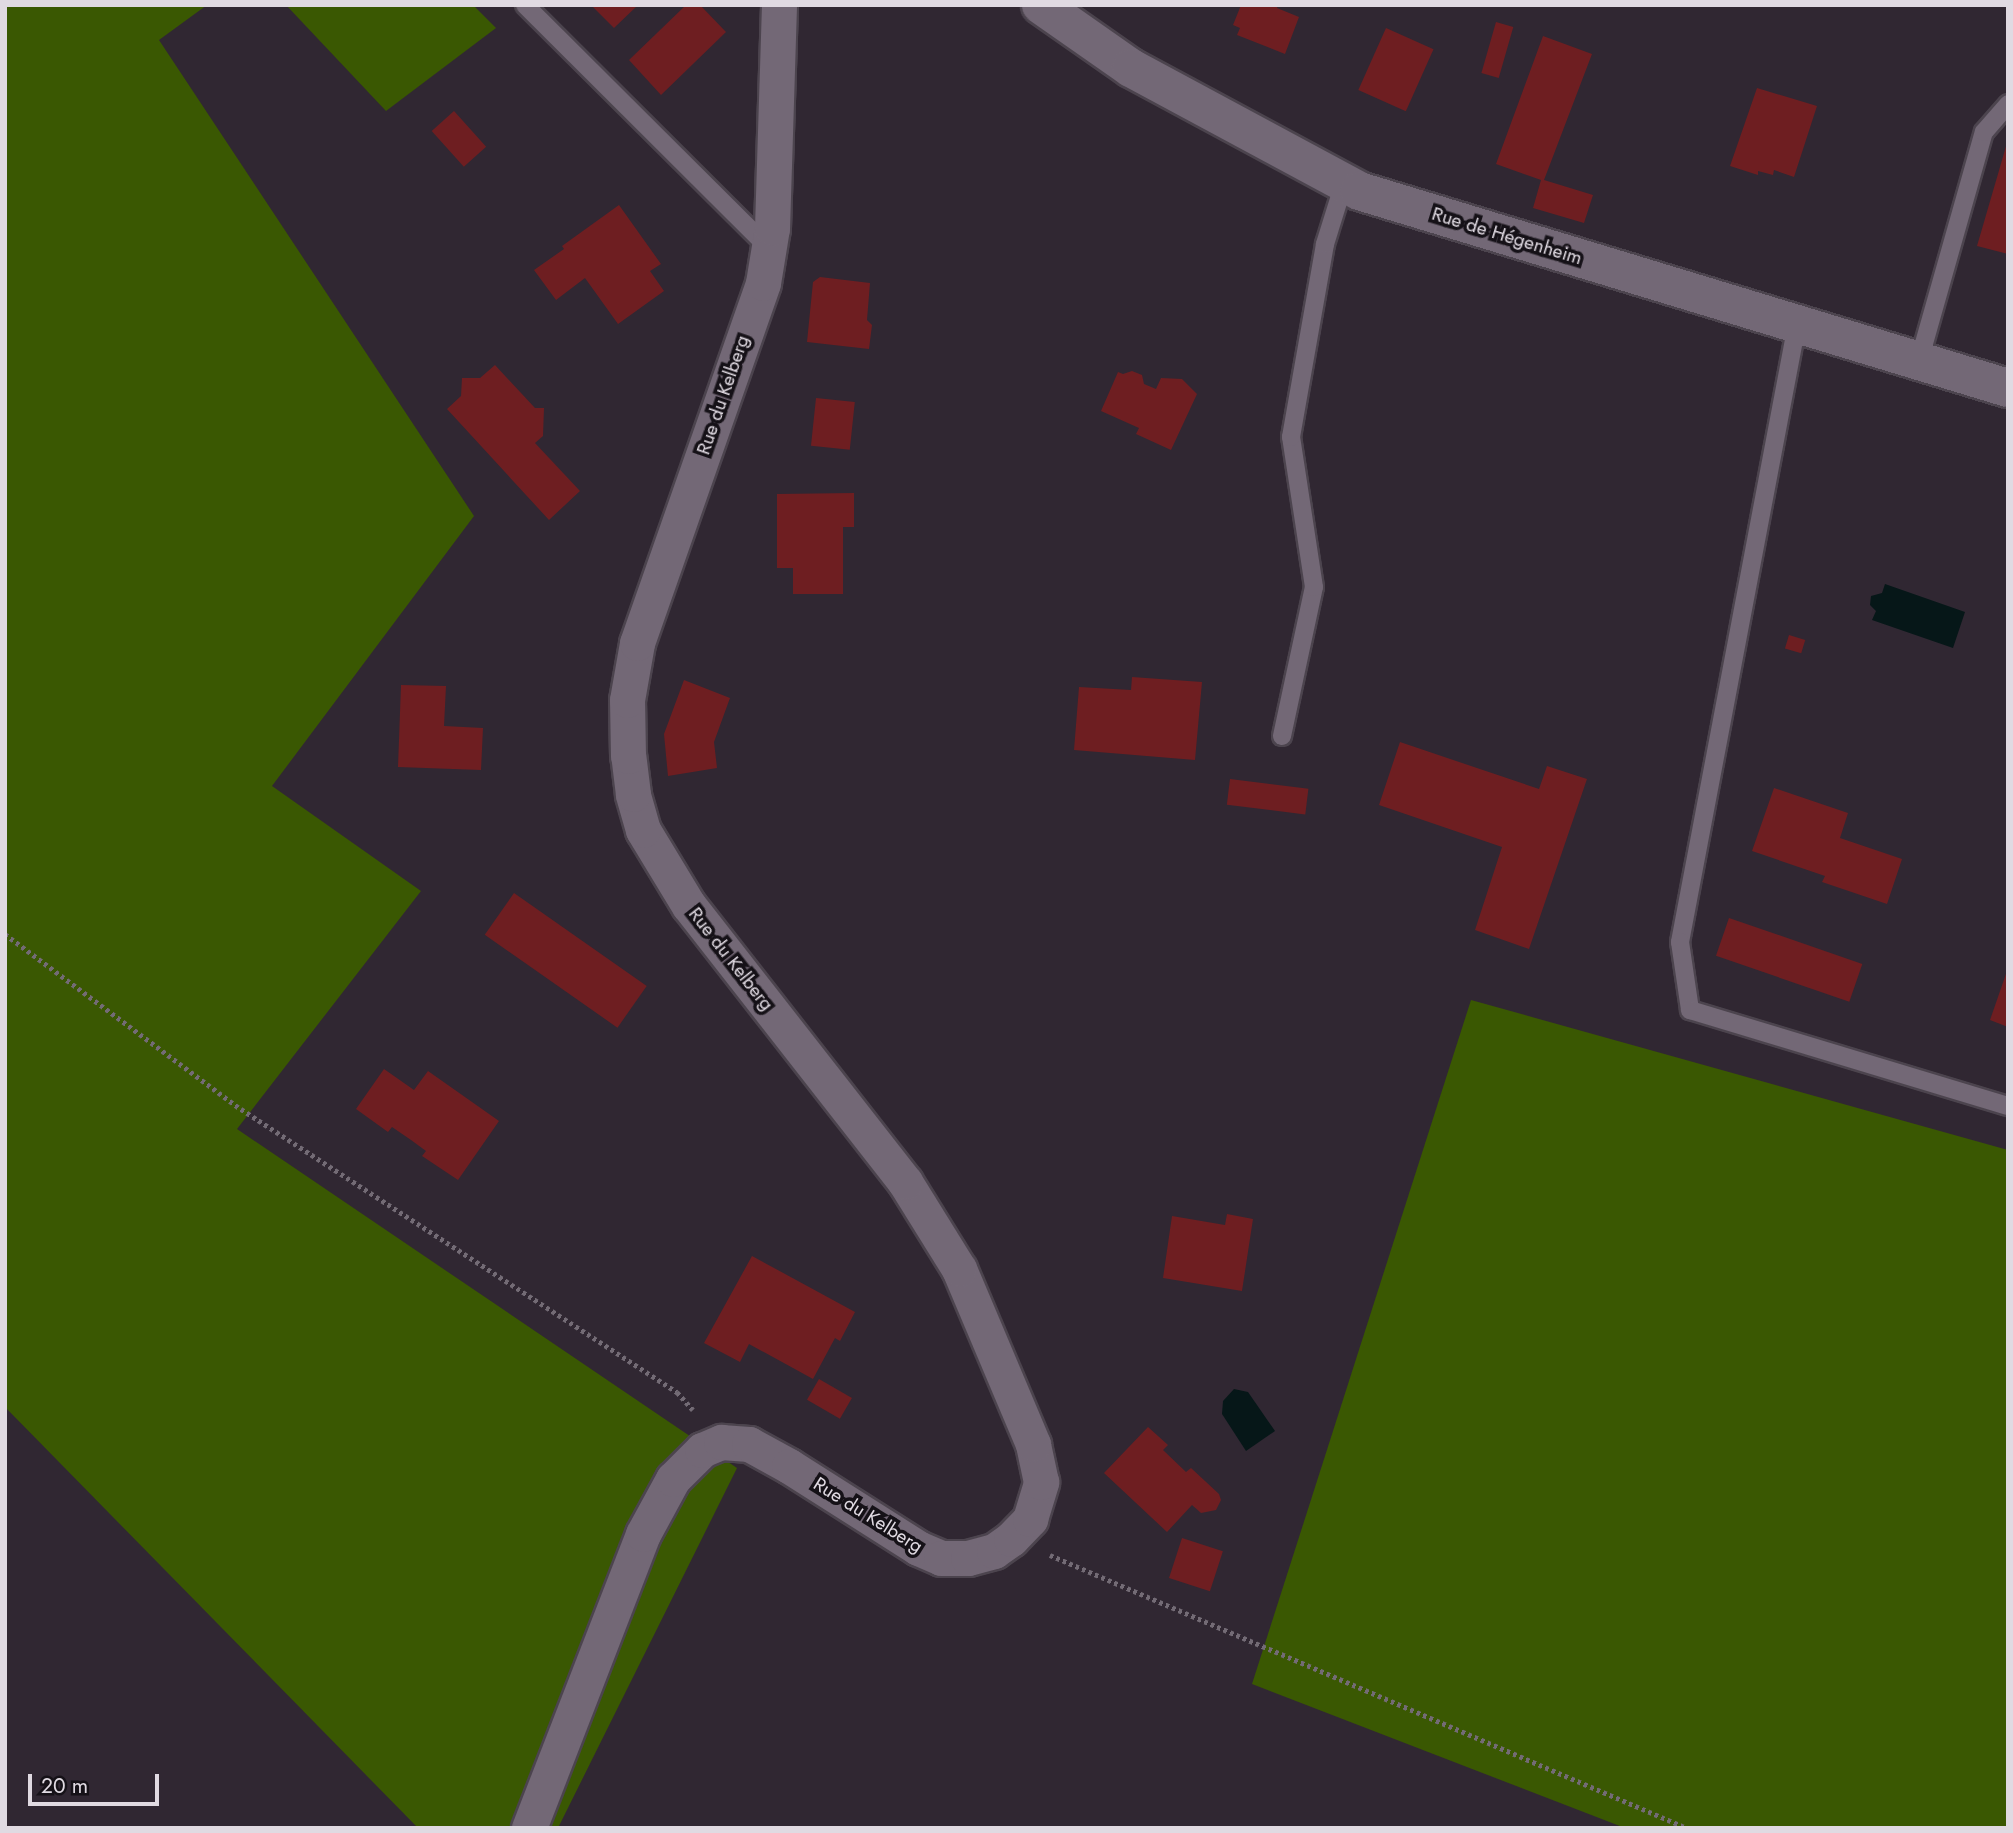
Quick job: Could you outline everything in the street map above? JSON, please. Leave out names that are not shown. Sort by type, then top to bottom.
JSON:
[{"type":"main road","name":"Rue de Hégenheim","points":[[1041,5],[1131,68],[1359,191],[2008,388]]},
{"type":"street","name":"Rue du Kelberg","points":[[721,1442],[749,1444],[789,1466],[918,1548],[941,1558],[981,1554],[994,1550],[1011,1539],[1030,1519],[1041,1482],[1033,1444],[959,1269],[905,1182],[690,906],[643,830],[633,794],[628,756],[627,699],[636,643],[763,283],[769,248],[779,5]]},
{"type":"street","points":[[529,1828],[643,1534],[673,1479],[702,1450],[721,1442]]},
{"type":"lane","points":[[525,5],[769,248]]},
{"type":"lane","points":[[1919,361],[1984,132],[2008,104]]},
{"type":"lane","points":[[1282,736],[1314,587],[1292,437],[1325,244],[1343,183]]},
{"type":"lane","points":[[1797,324],[1680,942],[1690,1010],[2008,1106]]},
{"type":"path","points":[[5,934],[241,1109],[677,1392],[721,1442]]},
{"type":"path","points":[[1011,1539],[1687,1828]]},
{"type":"green space","points":[[5,5],[207,5],[159,40],[474,516],[272,786],[421,891],[237,1129],[737,1468],[558,1828],[418,1828],[5,1407]]},
{"type":"green space","points":[[286,5],[473,5],[496,28],[386,111]]},
{"type":"green space","points":[[1471,1000],[2008,1150],[2008,1828],[1625,1828],[1252,1684]]},
{"type":"shaded area","points":[[1885,584],[1965,612],[1953,648],[1872,620],[1876,611],[1870,605],[1871,596],[1882,593]]},
{"type":"shaded area","points":[[1234,1389],[1248,1392],[1275,1431],[1246,1451],[1222,1414],[1223,1401]]},
{"type":"building","points":[[591,5],[638,5],[614,28]]},
{"type":"building","points":[[686,5],[700,5],[726,32],[661,95],[629,60]]},
{"type":"building","points":[[1241,5],[1278,5],[1277,8],[1299,17],[1285,54],[1237,35],[1240,28],[1233,25]]},
{"type":"building","points":[[1496,22],[1513,27],[1499,78],[1481,73]]},
{"type":"building","points":[[1386,28],[1434,49],[1406,111],[1358,90]]},
{"type":"building","points":[[1543,36],[1592,54],[1544,180],[1593,195],[1584,223],[1533,208],[1541,180],[1496,164]]},
{"type":"building","points":[[1757,88],[1817,106],[1794,177],[1774,170],[1773,175],[1758,171],[1758,175],[1730,166]]},
{"type":"building","points":[[454,111],[486,147],[464,167],[432,131]]},
{"type":"building","points":[[2008,143],[2008,254],[1977,246]]},
{"type":"building","points":[[619,205],[661,264],[650,271],[664,291],[618,324],[585,278],[556,300],[534,270]]},
{"type":"building","points":[[820,277],[870,283],[867,320],[872,325],[869,349],[807,342],[813,282]]},
{"type":"building","points":[[495,365],[535,408],[544,408],[543,436],[535,443],[580,491],[549,520],[447,409],[461,396],[462,378],[480,378]]},
{"type":"building","points":[[1132,371],[1142,375],[1144,384],[1156,389],[1161,378],[1182,379],[1197,394],[1171,450],[1136,434],[1139,428],[1101,411],[1118,372],[1123,374]]},
{"type":"building","points":[[816,398],[855,402],[850,450],[811,446]]},
{"type":"building","points":[[854,493],[854,527],[843,527],[843,594],[793,594],[793,568],[777,568],[777,494]]},
{"type":"building","points":[[1789,635],[1805,640],[1801,653],[1785,648]]},
{"type":"building","points":[[1132,677],[1202,682],[1195,760],[1074,750],[1079,687],[1131,690]]},
{"type":"building","points":[[684,680],[730,698],[714,742],[717,768],[668,776],[664,734]]},
{"type":"building","points":[[401,685],[446,686],[444,726],[483,728],[481,770],[398,767]]},
{"type":"building","points":[[1400,742],[1539,789],[1547,766],[1587,779],[1529,949],[1475,930],[1502,847],[1379,805]]},
{"type":"building","points":[[1230,779],[1308,789],[1305,814],[1227,805]]},
{"type":"building","points":[[1774,788],[1848,813],[1840,838],[1902,859],[1887,904],[1822,882],[1825,876],[1752,851]]},
{"type":"building","points":[[514,893],[647,986],[617,1028],[485,935]]},
{"type":"building","points":[[1729,918],[1862,964],[1849,1002],[1716,956]]},
{"type":"building","points":[[2008,971],[2008,1027],[1990,1020]]},
{"type":"building","points":[[384,1069],[414,1090],[428,1071],[499,1121],[458,1180],[422,1156],[426,1151],[411,1140],[392,1127],[388,1132],[356,1109]]},
{"type":"building","points":[[1227,1214],[1253,1219],[1242,1291],[1163,1278],[1172,1216],[1225,1225]]},
{"type":"building","points":[[752,1256],[855,1312],[840,1341],[835,1338],[813,1379],[749,1344],[740,1362],[704,1343]]},
{"type":"building","points":[[819,1379],[852,1398],[840,1419],[807,1400]]},
{"type":"building","points":[[1148,1427],[1168,1445],[1163,1450],[1186,1472],[1191,1468],[1219,1494],[1221,1500],[1216,1510],[1201,1513],[1192,1505],[1167,1532],[1104,1473]]},
{"type":"building","points":[[1182,1538],[1223,1551],[1210,1591],[1169,1578]]}]
